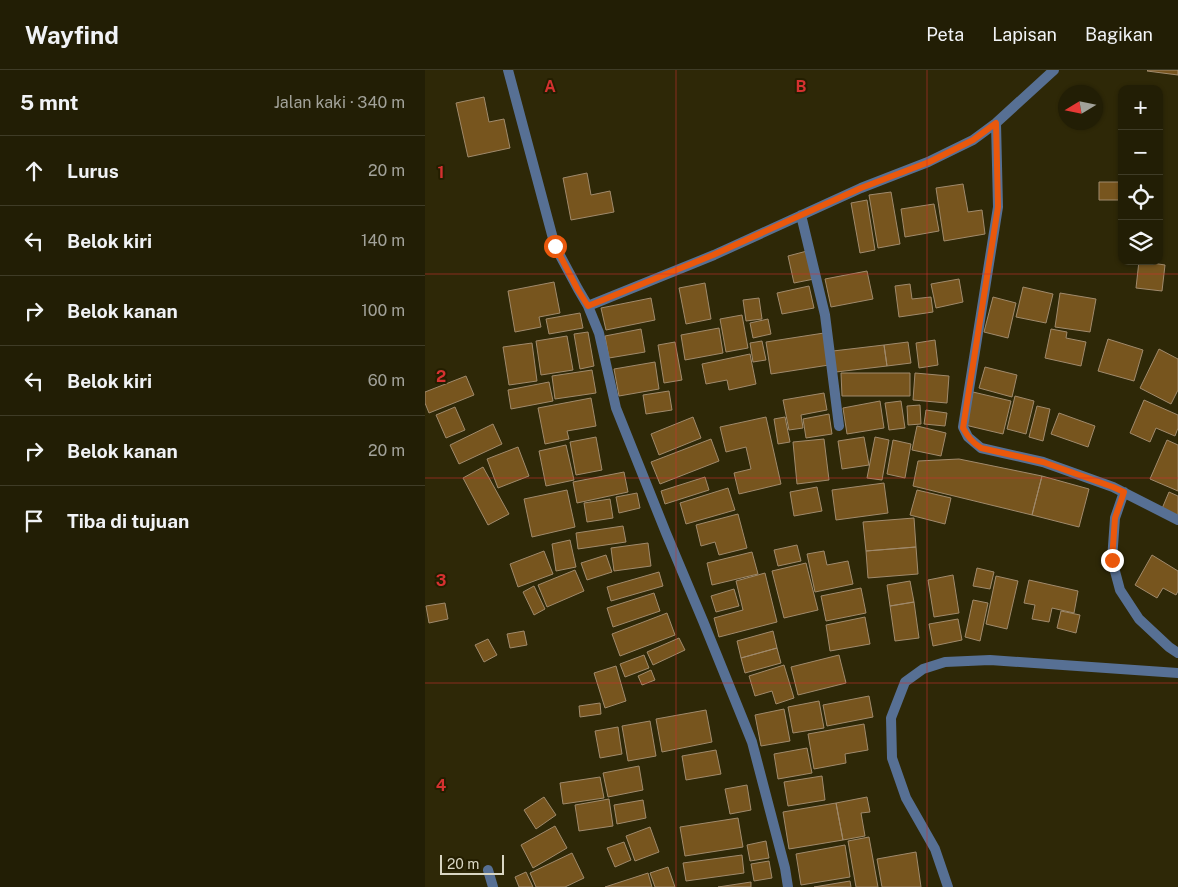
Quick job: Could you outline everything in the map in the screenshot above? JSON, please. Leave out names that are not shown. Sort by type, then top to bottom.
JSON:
[{"type":"street","points":[[508,70],[555,246],[588,306],[599,333],[616,408],[752,742],[785,868],[788,887]]},
{"type":"street","points":[[588,306],[713,255],[861,188],[929,162],[973,140],[996,123],[1055,70]]},
{"type":"street","points":[[996,123],[998,207],[963,428],[968,437],[981,448],[1043,462],[1113,487],[1178,520]]},
{"type":"street","points":[[801,215],[825,315],[839,426]]},
{"type":"street","points":[[1124,492],[1115,518],[1112,560],[1120,590],[1139,619],[1178,653]]},
{"type":"street","points":[[948,887],[935,849],[906,798],[891,758],[891,718],[905,682],[923,668],[945,662],[989,660],[1178,673]]},
{"type":"street","points":[[488,870],[493,887]]},
{"type":"building","points":[[1178,70],[1178,75],[1147,71]]},
{"type":"building","points":[[484,97],[489,122],[504,119],[510,148],[468,157],[456,103]]},
{"type":"building","points":[[587,173],[591,195],[610,191],[614,212],[571,220],[563,178]]},
{"type":"building","points":[[1099,182],[1118,182],[1118,200],[1099,200]]},
{"type":"building","points":[[963,184],[968,212],[982,210],[985,234],[944,241],[936,188]]},
{"type":"building","points":[[891,192],[900,244],[878,248],[869,195]]},
{"type":"building","points":[[867,200],[875,250],[860,253],[851,203]]},
{"type":"building","points":[[934,204],[939,231],[905,237],[901,209]]},
{"type":"building","points":[[807,251],[814,279],[794,283],[788,256]]},
{"type":"building","points":[[1139,265],[1165,265],[1162,291],[1136,288]]},
{"type":"building","points":[[867,271],[873,299],[831,307],[825,279]]},
{"type":"building","points":[[959,279],[963,302],[936,308],[931,284]]},
{"type":"building","points":[[554,282],[560,313],[539,317],[541,327],[515,332],[508,291]]},
{"type":"building","points":[[705,283],[711,319],[686,324],[679,288]]},
{"type":"building","points":[[910,284],[912,299],[931,297],[933,312],[899,317],[895,286]]},
{"type":"building","points":[[809,286],[814,308],[782,314],[777,293]]},
{"type":"building","points":[[1023,287],[1053,294],[1046,323],[1016,317]]},
{"type":"building","points":[[1060,293],[1096,299],[1090,332],[1055,327]]},
{"type":"building","points":[[993,297],[1016,303],[1008,338],[984,332]]},
{"type":"building","points":[[651,298],[655,320],[606,330],[601,308]]},
{"type":"building","points":[[759,298],[762,319],[746,321],[743,300]]},
{"type":"building","points":[[580,313],[583,328],[549,334],[546,319]]},
{"type":"building","points":[[742,315],[748,348],[726,352],[720,319]]},
{"type":"building","points":[[768,319],[771,334],[753,338],[750,323]]},
{"type":"building","points":[[719,328],[723,353],[685,360],[681,335]]},
{"type":"building","points":[[641,329],[645,352],[609,358],[605,336]]},
{"type":"building","points":[[1051,329],[1067,332],[1066,338],[1086,342],[1081,366],[1045,358]]},
{"type":"building","points":[[588,332],[594,366],[580,369],[574,334]]},
{"type":"building","points":[[824,333],[829,365],[771,374],[766,342]]},
{"type":"building","points":[[567,336],[573,370],[541,375],[536,341]]},
{"type":"building","points":[[1108,339],[1143,350],[1134,381],[1098,371]]},
{"type":"building","points":[[935,340],[938,365],[919,368],[916,343]]},
{"type":"building","points":[[762,341],[766,360],[753,362],[750,343]]},
{"type":"building","points":[[675,342],[682,380],[664,383],[658,345]]},
{"type":"building","points":[[908,342],[911,363],[887,366],[884,345]]},
{"type":"building","points":[[532,343],[537,381],[509,385],[503,347]]},
{"type":"building","points":[[884,345],[887,366],[836,372],[833,351]]},
{"type":"building","points":[[1159,349],[1178,359],[1178,390],[1171,404],[1140,388]]},
{"type":"building","points":[[750,354],[756,384],[729,390],[727,380],[706,384],[702,364]]},
{"type":"building","points":[[655,362],[659,389],[619,396],[614,369]]},
{"type":"building","points":[[985,367],[1017,375],[1012,397],[979,388]]},
{"type":"building","points":[[592,370],[596,393],[555,399],[552,376]]},
{"type":"building","points":[[841,373],[910,373],[910,396],[842,396]]},
{"type":"building","points":[[915,373],[949,376],[947,403],[913,400]]},
{"type":"building","points":[[466,376],[474,395],[429,413],[425,403],[425,392]]},
{"type":"building","points":[[549,382],[553,401],[511,409],[508,390]]},
{"type":"building","points":[[669,391],[672,410],[646,414],[643,395]]},
{"type":"building","points":[[973,392],[1011,401],[1003,434],[965,425]]},
{"type":"building","points":[[824,393],[827,410],[801,415],[803,428],[789,430],[783,400]]},
{"type":"building","points":[[1015,396],[1034,401],[1026,434],[1007,429]]},
{"type":"building","points":[[591,398],[596,426],[567,431],[569,439],[545,444],[538,408]]},
{"type":"building","points":[[1144,400],[1178,415],[1178,428],[1175,436],[1156,428],[1150,442],[1130,433]]},
{"type":"building","points":[[880,401],[884,428],[847,434],[843,408]]},
{"type":"building","points":[[901,401],[905,428],[889,430],[885,403]]},
{"type":"building","points":[[920,405],[921,424],[908,425],[907,406]]},
{"type":"building","points":[[1037,406],[1050,409],[1043,441],[1029,437]]},
{"type":"building","points":[[455,407],[465,430],[446,438],[436,415]]},
{"type":"building","points":[[926,410],[947,413],[945,426],[924,424]]},
{"type":"building","points":[[1059,413],[1095,426],[1088,447],[1051,434]]},
{"type":"building","points":[[829,414],[832,434],[806,438],[803,419]]},
{"type":"building","points":[[693,417],[701,438],[659,455],[651,434]]},
{"type":"building","points":[[766,417],[781,484],[739,494],[734,473],[751,469],[746,447],[726,452],[720,427]]},
{"type":"building","points":[[785,417],[790,442],[778,444],[774,419]]},
{"type":"building","points":[[493,424],[502,444],[459,464],[450,445]]},
{"type":"building","points":[[917,426],[946,433],[941,456],[912,450]]},
{"type":"building","points":[[596,437],[602,470],[576,475],[570,442]]},
{"type":"building","points":[[864,437],[869,465],[842,469],[838,441]]},
{"type":"building","points":[[875,437],[889,440],[882,480],[867,478]]},
{"type":"building","points":[[711,439],[719,461],[660,484],[651,462]]},
{"type":"building","points":[[824,439],[829,480],[797,484],[793,442]]},
{"type":"building","points":[[893,440],[911,444],[905,478],[887,474]]},
{"type":"building","points":[[1167,440],[1178,445],[1178,491],[1150,479]]},
{"type":"building","points":[[566,445],[574,480],[546,486],[539,451]]},
{"type":"building","points":[[518,447],[529,476],[498,488],[487,459]]},
{"type":"building","points":[[959,459],[1042,476],[1032,515],[913,486],[918,461]]},
{"type":"building","points":[[483,467],[509,514],[488,525],[463,478]]},
{"type":"building","points":[[624,472],[628,492],[577,503],[573,482]]},
{"type":"building","points":[[1042,476],[1089,489],[1079,527],[1032,515]]},
{"type":"building","points":[[705,477],[709,490],[665,504],[661,491]]},
{"type":"building","points":[[884,483],[888,513],[836,520],[832,490]]},
{"type":"building","points":[[817,487],[822,511],[794,516],[790,492]]},
{"type":"building","points":[[728,488],[735,510],[686,524],[680,503]]},
{"type":"building","points":[[567,490],[575,527],[532,537],[524,499]]},
{"type":"building","points":[[917,490],[951,498],[945,524],[910,515]]},
{"type":"building","points":[[1169,492],[1178,496],[1178,518],[1161,511]]},
{"type":"building","points":[[637,493],[640,508],[619,513],[616,497]]},
{"type":"building","points":[[610,499],[613,518],[587,522],[584,503]]},
{"type":"building","points":[[738,514],[747,548],[719,555],[715,542],[701,546],[696,525]]},
{"type":"building","points":[[914,518],[916,547],[866,551],[863,522]]},
{"type":"building","points":[[623,526],[626,542],[578,549],[576,533]]},
{"type":"building","points":[[570,540],[576,567],[556,571],[552,544]]},
{"type":"building","points":[[648,543],[651,566],[614,571],[611,548]]},
{"type":"building","points":[[797,545],[801,561],[778,566],[774,550]]},
{"type":"building","points":[[916,547],[918,574],[868,578],[866,551]]},
{"type":"building","points":[[544,551],[553,574],[518,587],[510,564]]},
{"type":"building","points":[[824,551],[827,565],[848,561],[853,584],[815,592],[807,554]]},
{"type":"building","points":[[752,552],[758,574],[712,585],[707,563]]},
{"type":"building","points":[[606,555],[612,572],[587,580],[581,563]]},
{"type":"building","points":[[1152,555],[1178,571],[1178,591],[1176,595],[1163,588],[1157,598],[1135,585]]},
{"type":"building","points":[[806,563],[818,610],[784,618],[772,571]]},
{"type":"building","points":[[977,568],[994,572],[990,589],[973,586]]},
{"type":"building","points":[[575,570],[584,591],[547,607],[538,585]]},
{"type":"building","points":[[659,572],[663,586],[611,601],[607,587]]},
{"type":"building","points":[[765,573],[777,622],[719,637],[714,618],[743,610],[736,581]]},
{"type":"building","points":[[953,575],[959,613],[934,617],[928,580]]},
{"type":"building","points":[[996,576],[1018,581],[1007,629],[986,624]]},
{"type":"building","points":[[1029,580],[1078,591],[1074,613],[1052,608],[1049,622],[1032,619],[1035,605],[1024,603]]},
{"type":"building","points":[[910,581],[914,602],[890,606],[887,585]]},
{"type":"building","points":[[534,586],[545,609],[534,615],[523,592]]},
{"type":"building","points":[[861,588],[866,613],[826,621],[821,596]]},
{"type":"building","points":[[734,589],[739,606],[716,612],[711,596]]},
{"type":"building","points":[[654,593],[660,611],[613,627],[607,608]]},
{"type":"building","points":[[973,600],[988,603],[980,641],[965,637]]},
{"type":"building","points":[[914,602],[919,638],[895,641],[890,606]]},
{"type":"building","points":[[445,603],[448,619],[429,623],[426,606]]},
{"type":"building","points":[[1061,611],[1080,615],[1076,633],[1057,628]]},
{"type":"building","points":[[667,613],[675,635],[620,656],[612,634]]},
{"type":"building","points":[[865,617],[870,644],[830,651],[826,625]]},
{"type":"building","points":[[958,619],[962,640],[933,646],[929,624]]},
{"type":"building","points":[[524,631],[527,645],[510,648],[507,634]]},
{"type":"building","points":[[773,631],[777,648],[741,658],[737,641]]},
{"type":"building","points":[[679,638],[685,650],[653,665],[647,652]]},
{"type":"building","points":[[488,639],[497,655],[484,662],[475,645]]},
{"type":"building","points":[[777,648],[781,663],[745,673],[741,658]]},
{"type":"building","points":[[644,655],[649,668],[625,677],[620,664]]},
{"type":"building","points":[[839,655],[846,683],[798,695],[791,667]]},
{"type":"building","points":[[784,665],[794,698],[776,704],[772,691],[755,696],[749,676]]},
{"type":"building","points":[[616,666],[626,701],[605,708],[594,673]]},
{"type":"building","points":[[651,670],[655,680],[642,685],[638,676]]},
{"type":"building","points":[[869,696],[873,717],[827,726],[823,705]]},
{"type":"building","points":[[819,701],[824,728],[793,733],[788,707]]},
{"type":"building","points":[[600,703],[601,714],[580,717],[579,706]]},
{"type":"building","points":[[784,709],[790,741],[761,746],[755,715]]},
{"type":"building","points":[[706,710],[712,742],[662,752],[656,719]]},
{"type":"building","points":[[650,721],[656,756],[628,761],[622,726]]},
{"type":"building","points":[[864,724],[868,750],[845,754],[846,763],[814,769],[808,734]]},
{"type":"building","points":[[618,727],[622,754],[600,758],[595,731]]},
{"type":"building","points":[[807,748],[812,773],[778,779],[774,754]]},
{"type":"building","points":[[716,750],[721,774],[686,780],[682,756]]},
{"type":"building","points":[[639,766],[643,790],[608,797],[603,773]]},
{"type":"building","points":[[822,776],[825,800],[788,806],[784,782]]},
{"type":"building","points":[[600,777],[604,798],[563,804],[560,783]]},
{"type":"building","points":[[747,785],[751,810],[730,814],[725,789]]},
{"type":"building","points":[[544,797],[556,815],[536,829],[524,810]]},
{"type":"building","points":[[867,797],[870,812],[861,813],[865,836],[843,840],[836,803]]},
{"type":"building","points":[[609,799],[613,826],[579,831],[575,805]]},
{"type":"building","points":[[643,800],[646,818],[617,824],[614,805]]},
{"type":"building","points":[[836,803],[843,840],[789,849],[783,812]]},
{"type":"building","points":[[738,818],[743,847],[685,856],[680,827]]},
{"type":"building","points":[[555,826],[567,848],[533,868],[521,845]]},
{"type":"building","points":[[650,827],[659,852],[635,861],[626,836]]},
{"type":"building","points":[[869,837],[878,887],[856,887],[848,841]]},
{"type":"building","points":[[766,841],[769,858],[750,861],[747,845]]},
{"type":"building","points":[[624,842],[631,860],[615,867],[607,848]]},
{"type":"building","points":[[845,845],[850,877],[801,885],[796,854]]},
{"type":"building","points":[[916,852],[921,887],[882,887],[877,859]]},
{"type":"building","points":[[572,853],[584,878],[565,887],[536,887],[530,873]]},
{"type":"building","points":[[742,855],[744,873],[686,881],[683,863]]},
{"type":"building","points":[[769,861],[772,878],[754,881],[751,864]]},
{"type":"building","points":[[668,867],[675,887],[655,887],[650,873]]},
{"type":"building","points":[[526,872],[533,887],[519,887],[515,877]]},
{"type":"building","points":[[648,873],[652,887],[605,887]]},
{"type":"building","points":[[850,881],[851,887],[814,887]]},
{"type":"building","points":[[751,882],[751,887],[718,887]]},
{"type":"route","points":[[555,246],[588,306],[713,255],[861,188],[929,162],[973,140],[996,123],[998,207],[963,428],[968,437],[981,448],[1043,462],[1124,492],[1115,518],[1112,560]]}]
